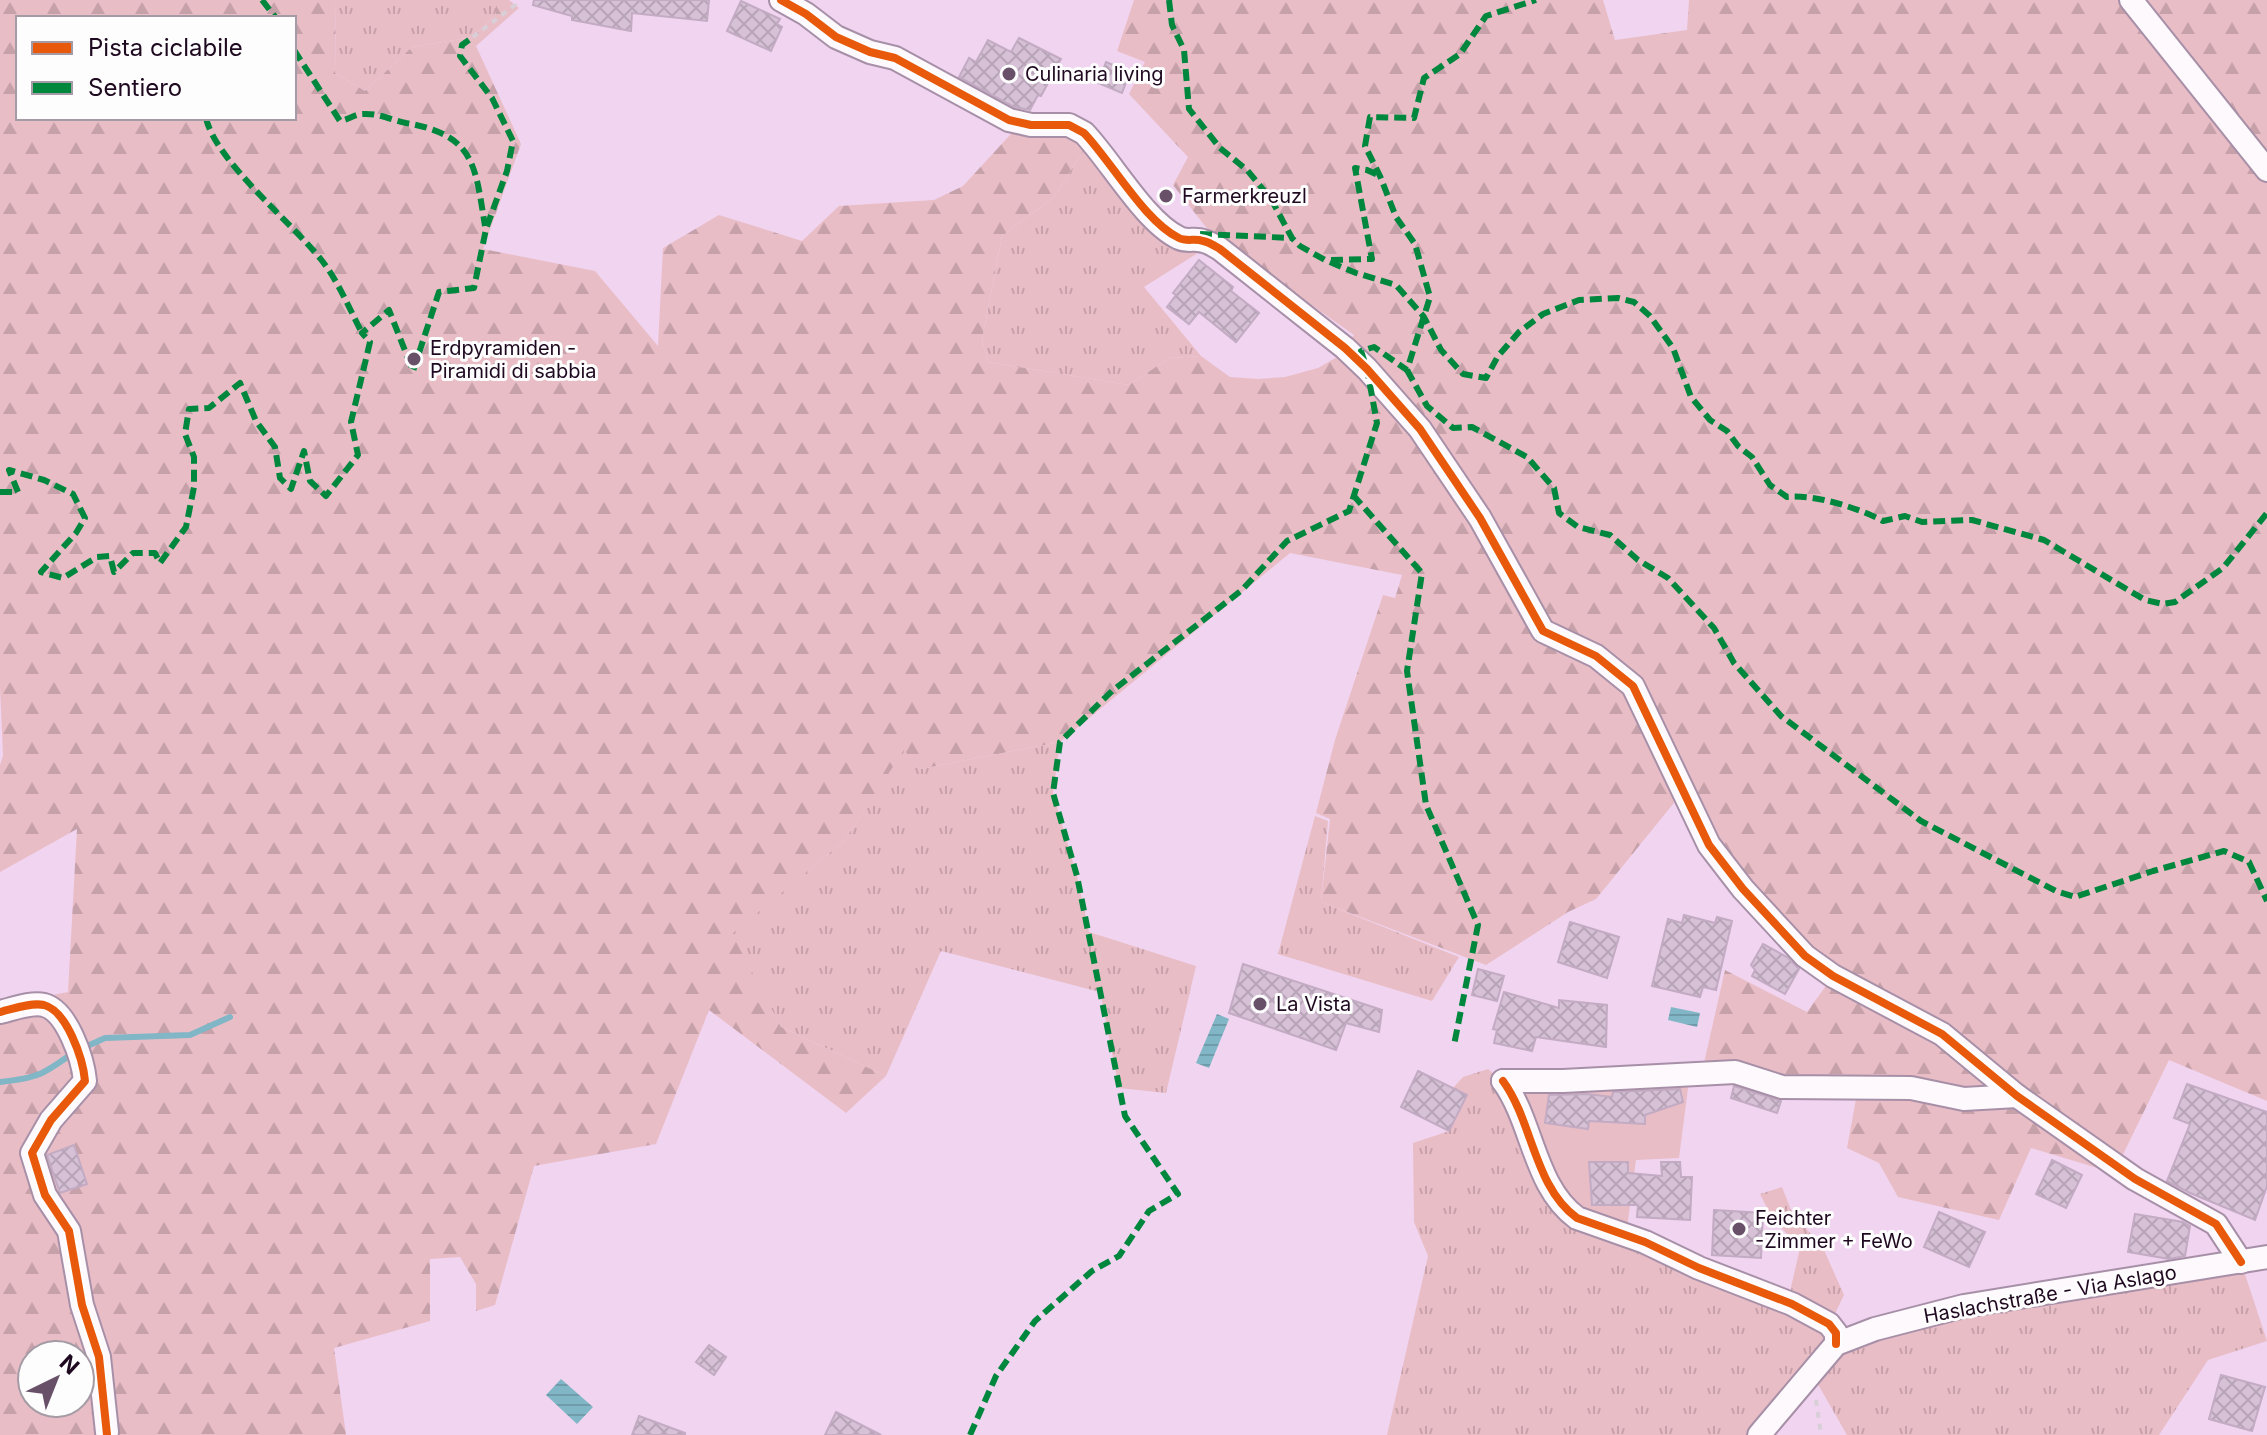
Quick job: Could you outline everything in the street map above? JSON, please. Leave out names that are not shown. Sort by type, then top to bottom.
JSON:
[{"type":"street","points":[[781,0],[836,37],[870,52],[895,58],[1009,120],[1031,125],[1069,125],[1084,133],[1151,215],[1177,237],[1187,241],[1201,240],[1220,249],[1367,369],[1420,429],[1480,518],[1543,631],[1596,656],[1633,686],[1709,845],[1743,889],[1805,956],[1833,976],[1942,1034],[2017,1096],[2135,1179],[2216,1224],[2241,1262]]},
{"type":"street","points":[[2131,0],[2267,170]]},
{"type":"street","points":[[0,1012],[44,1005],[59,1014],[71,1034],[84,1068],[85,1081],[51,1120],[32,1153],[45,1195],[69,1231],[82,1305],[99,1357],[107,1432]]},
{"type":"street","points":[[1759,1435],[1836,1344],[1836,1333],[1829,1324],[1792,1304],[1699,1268],[1645,1242],[1577,1218],[1569,1212],[1551,1189],[1518,1106],[1503,1081],[1735,1072],[1782,1087],[1911,1088],[1964,1099],[2017,1096]]},
{"type":"street","name":"Haslachstraße - Via Aslago","points":[[1836,1344],[1875,1329],[1964,1306],[2267,1257]]},
{"type":"path","points":[[473,37],[515,5],[516,0]]},
{"type":"path","points":[[1813,1374],[1821,1435]]},
{"type":"green space","points":[[0,0],[336,0],[335,73],[365,91],[412,47],[473,37],[496,14],[496,0],[509,0],[519,8],[476,46],[521,144],[483,249],[595,271],[658,346],[663,248],[719,215],[802,241],[839,206],[934,200],[963,186],[1020,124],[1090,141],[1053,198],[1002,236],[982,340],[988,362],[1129,385],[1169,358],[1201,356],[1230,377],[1285,377],[1318,368],[1337,357],[1354,335],[1212,235],[1173,185],[1188,157],[1129,94],[1145,62],[1117,51],[1134,0],[1603,0],[1615,40],[1687,30],[1689,0],[2267,0],[2267,1101],[2169,1060],[2114,1173],[2031,1148],[1999,1220],[1898,1197],[1879,1163],[1847,1148],[1858,1088],[1702,1072],[1725,970],[1807,1012],[1833,976],[1805,956],[1682,793],[1596,899],[1568,912],[1486,965],[1321,902],[1330,819],[1316,813],[1335,740],[1383,595],[1395,598],[1402,575],[1290,553],[1060,742],[920,769],[904,750],[844,841],[732,934],[781,1027],[886,1076],[846,1113],[709,1010],[656,1144],[534,1166],[495,1305],[476,1311],[476,1284],[460,1257],[430,1259],[430,1321],[334,1348],[346,1435],[0,1435],[0,1005],[68,992],[77,829],[0,872],[0,765],[3,756],[0,686]]},
{"type":"green space","points":[[336,0],[496,0],[496,14],[473,37],[412,47],[365,91],[335,73]]},
{"type":"green space","points":[[1090,141],[1201,251],[1144,287],[1201,356],[1169,358],[1129,385],[988,362],[982,340],[1002,236],[1053,198]]},
{"type":"green space","points":[[1060,742],[1053,793],[1077,876],[1089,932],[1196,966],[1166,1093],[1119,1088],[1100,992],[941,951],[886,1076],[781,1027],[731,934],[844,841],[904,749],[920,769]]},
{"type":"green space","points":[[1315,816],[1328,821],[1321,902],[1459,957],[1432,1001],[1278,954]]},
{"type":"green space","points":[[1488,1069],[1503,1081],[1551,1189],[1792,1303],[1791,1287],[1800,1248],[1772,1218],[1760,1194],[1782,1187],[1791,1210],[1824,1250],[1844,1295],[1830,1324],[1855,1336],[2241,1262],[2267,1341],[2208,1360],[2159,1435],[1847,1435],[1812,1374],[1805,1375],[1746,1435],[1387,1435],[1428,1256],[1414,1222],[1413,1143],[1449,1131],[1467,1095],[1453,1088],[1463,1077]]},
{"type":"green space","points":[[1690,1073],[1679,1158],[1636,1160],[1626,1236],[1577,1218],[1511,1091]]},
{"type":"water","points":[[1671,1007],[1700,1013],[1697,1027],[1668,1020]]},
{"type":"water","points":[[1217,1014],[1229,1019],[1209,1068],[1196,1063]]},
{"type":"water","points":[[561,1379],[593,1407],[577,1424],[546,1395]]},
{"type":"building","points":[[534,0],[709,0],[707,21],[632,13],[631,31],[572,20],[572,16],[533,5]]},
{"type":"building","points":[[741,1],[780,19],[777,24],[782,27],[771,51],[727,31]]},
{"type":"building","points":[[1019,38],[1061,59],[1030,110],[1014,107],[959,77],[969,58],[976,62],[988,40],[1011,52]]},
{"type":"building","points":[[1106,62],[1130,72],[1122,93],[1098,83]]},
{"type":"building","points":[[1199,260],[1259,313],[1236,342],[1199,312],[1189,324],[1167,307],[1176,295],[1173,293]]},
{"type":"building","points":[[1684,915],[1715,923],[1717,917],[1732,921],[1716,990],[1703,987],[1700,997],[1652,986],[1668,919],[1682,923]]},
{"type":"building","points":[[1570,922],[1619,937],[1607,978],[1558,962]]},
{"type":"building","points":[[1763,944],[1787,957],[1799,969],[1785,994],[1752,976],[1755,970],[1751,965]]},
{"type":"building","points":[[1243,964],[1382,1010],[1379,1032],[1346,1023],[1336,1050],[1229,1013]]},
{"type":"building","points":[[1478,969],[1504,976],[1497,1001],[1472,995]]},
{"type":"building","points":[[1504,992],[1559,1008],[1559,1000],[1607,1005],[1606,1047],[1536,1037],[1532,1051],[1494,1043],[1497,1030],[1493,1029]]},
{"type":"building","points":[[1418,1071],[1467,1095],[1449,1131],[1401,1107]]},
{"type":"building","points":[[2187,1084],[2267,1112],[2267,1186],[2255,1220],[2167,1181],[2190,1124],[2174,1118]]},
{"type":"building","points":[[1734,1086],[1781,1101],[1777,1113],[1731,1098]]},
{"type":"building","points":[[1680,1089],[1683,1102],[1645,1115],[1645,1124],[1589,1121],[1588,1129],[1545,1123],[1549,1095],[1612,1097],[1613,1092]]},
{"type":"building","points":[[74,1145],[87,1184],[60,1193],[47,1155]]},
{"type":"building","points":[[2052,1160],[2082,1175],[2066,1208],[2036,1194]]},
{"type":"building","points":[[1589,1162],[1628,1162],[1628,1173],[1662,1176],[1661,1162],[1680,1162],[1681,1177],[1692,1177],[1690,1220],[1637,1217],[1638,1205],[1592,1205]]},
{"type":"building","points":[[1714,1210],[1763,1213],[1761,1258],[1712,1255]]},
{"type":"building","points":[[1939,1212],[1985,1232],[1969,1267],[1924,1247]]},
{"type":"building","points":[[2135,1214],[2183,1222],[2190,1226],[2185,1256],[2169,1259],[2128,1252]]},
{"type":"building","points":[[709,1345],[726,1357],[714,1375],[696,1362]]},
{"type":"building","points":[[2221,1375],[2265,1387],[2252,1431],[2209,1419]]},
{"type":"building","points":[[836,1412],[881,1435],[825,1435]]},
{"type":"building","points":[[639,1416],[685,1433],[685,1435],[632,1435]]},
{"type":"waterway","points":[[83,1048],[105,1038],[190,1035],[230,1017]]},
{"type":"waterway","points":[[0,1082],[39,1074],[73,1053]]},
{"type":"marked path","points":[[262,0],[274,16]]},
{"type":"marked path","points":[[1169,0],[1172,25],[1184,50],[1189,109],[1220,148],[1247,170],[1271,199],[1292,238],[1300,246],[1356,273],[1396,285],[1424,317],[1441,350],[1463,374],[1486,378],[1498,356],[1519,332],[1543,314],[1579,300],[1618,298],[1634,302],[1650,316],[1673,348],[1691,397],[1710,420],[1727,431],[1738,446],[1752,457],[1770,485],[1787,497],[1836,503],[1883,521],[1905,516],[1922,522],[1972,520],[2044,540],[2145,600],[2163,604],[2175,602],[2223,568],[2267,513]]},
{"type":"marked path","points":[[970,1435],[996,1376],[1035,1321],[1092,1271],[1119,1256],[1149,1211],[1178,1194],[1125,1116],[1077,876],[1053,793],[1060,742],[1112,691],[1242,590],[1287,541],[1349,511],[1377,423],[1361,351],[1374,347],[1407,370],[1430,297],[1415,244],[1396,217],[1365,146],[1370,117],[1414,118],[1424,78],[1460,54],[1486,16],[1536,0]]},
{"type":"marked path","points":[[0,492],[18,492],[9,470],[44,480],[73,494],[85,518],[76,533],[41,572],[63,578],[97,557],[110,556],[114,572],[133,553],[155,553],[160,563],[186,527],[194,487],[194,457],[185,434],[189,409],[209,408],[240,383],[256,421],[275,447],[280,478],[291,489],[304,451],[310,481],[326,496],[358,455],[351,422],[370,342],[362,333],[389,310],[413,371],[439,292],[474,288],[486,229],[507,171],[513,141],[492,98],[460,56],[462,45],[473,37]]},
{"type":"marked path","points":[[296,53],[340,121],[360,114],[380,116],[429,128],[459,145],[474,170],[485,226]]},
{"type":"marked path","points":[[207,120],[224,154],[323,262],[362,333]]},
{"type":"marked path","points":[[1331,260],[1372,259],[1355,168],[1380,176]]},
{"type":"marked path","points":[[1200,234],[1292,238]]},
{"type":"marked path","points":[[1407,370],[1427,406],[1453,428],[1472,427],[1527,457],[1554,488],[1559,513],[1578,527],[1610,535],[1638,560],[1668,578],[1714,628],[1734,663],[1781,716],[1921,821],[2056,891],[2075,897],[2224,851],[2249,862],[2267,901]]},
{"type":"marked path","points":[[1353,495],[1422,573],[1407,671],[1426,805],[1478,925],[1454,1045]]},
{"type":"cycle path","points":[[781,0],[836,37],[870,52],[895,58],[1009,120],[1031,125],[1069,125],[1084,133],[1141,205],[1166,230],[1182,239],[1205,242],[1220,249],[1345,348],[1420,429],[1480,518],[1543,631],[1596,656],[1633,686],[1709,845],[1743,889],[1805,956],[1833,976],[1942,1034],[2017,1096],[2135,1179],[2216,1224],[2241,1262]]},
{"type":"cycle path","points":[[0,1012],[33,1004],[52,1009],[67,1026],[81,1061],[85,1081],[51,1120],[32,1153],[45,1195],[69,1231],[82,1305],[99,1357],[107,1435]]},
{"type":"cycle path","points":[[1503,1081],[1513,1097],[1552,1189],[1577,1218],[1645,1242],[1699,1268],[1792,1304],[1829,1324],[1836,1333],[1836,1344]]},
{"type":"place","name":"Culinaria living","points":[[1009,74]]},
{"type":"place","name":"Farmerkreuzl","points":[[1166,196]]},
{"type":"place","name":"Erdpyramiden - Piramidi di sabbia","points":[[414,359]]},
{"type":"place","name":"La Vista","points":[[1260,1004]]},
{"type":"place","name":"Feichter -Zimmer + FeWo","points":[[1739,1229]]}]
